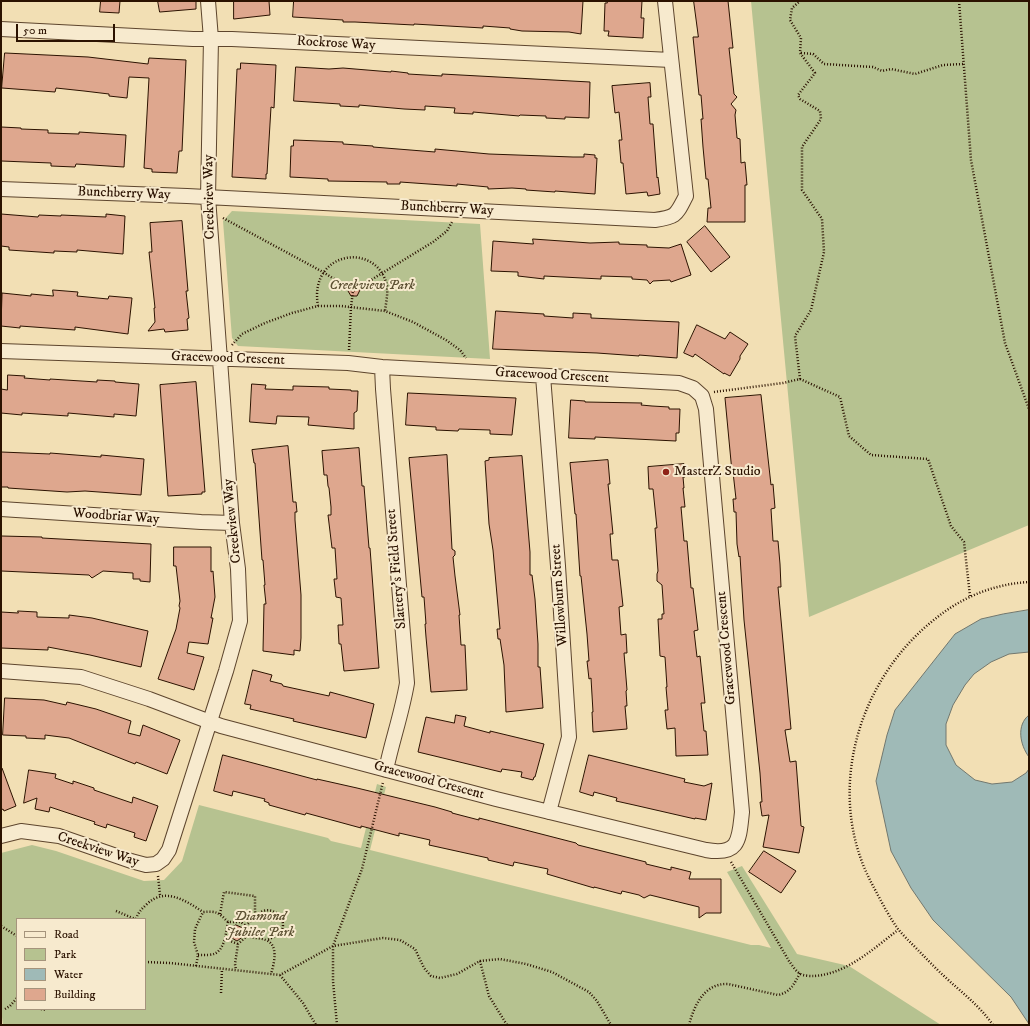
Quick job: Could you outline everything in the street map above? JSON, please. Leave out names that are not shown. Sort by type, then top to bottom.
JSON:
[{"type":"street","name":"Creekview Way","points":[[1,836],[21,831],[59,836],[146,865],[156,864],[163,859],[168,850],[210,722],[240,621],[238,569],[232,523],[208,197],[211,39],[208,1]]},
{"type":"street","name":"Bunchberry Way","points":[[1,189],[208,197],[655,220],[668,218],[676,214],[686,196],[665,1]]},
{"type":"street","name":"Rockrose Way","points":[[1,29],[671,60]]},
{"type":"street","name":"Gracewood Crescent","points":[[1,350],[348,364],[679,383],[692,388],[702,396],[706,408],[742,812],[739,837],[734,847],[726,851],[717,852],[706,850],[549,812],[386,770],[210,722],[149,699],[81,677],[1,670]]},
{"type":"street","name":"Slattery's Field Street","points":[[382,367],[382,389],[407,684],[403,707],[386,770]]},
{"type":"street","name":"Willowburn Street","points":[[543,376],[558,566],[569,737],[549,812]]},
{"type":"street","name":"Woodbriar Way","points":[[1,509],[232,523]]},
{"type":"path","points":[[800,1],[792,8],[790,20],[800,38],[800,53],[815,73],[798,95],[800,99],[820,111],[821,119],[802,147],[802,190],[822,219],[824,252],[811,310],[794,336],[800,379]]},
{"type":"path","points":[[959,1],[971,160],[1004,343],[1029,409]]},
{"type":"path","points":[[800,53],[813,54],[824,64],[873,67],[882,71],[891,69],[915,74],[943,65],[963,64]]},
{"type":"path","points":[[353,290],[419,252],[447,231],[454,219],[455,210]]},
{"type":"path","points":[[221,216],[353,290]]},
{"type":"path","points":[[318,306],[316,297],[318,283],[323,272],[338,260],[350,257],[362,259],[374,264],[382,274],[387,286],[385,311]]},
{"type":"path","points":[[348,364],[353,290]]},
{"type":"path","points":[[232,346],[242,334],[265,323],[292,313],[318,306],[351,307],[385,311],[430,330],[460,350],[475,371]]},
{"type":"path","points":[[702,396],[717,391],[783,383],[800,379],[840,397],[850,436],[871,455],[928,459],[951,526],[964,542],[970,596]]},
{"type":"path","points":[[993,1025],[976,1004],[940,973],[898,930],[871,883],[861,858],[853,830],[851,816],[850,778],[855,746],[862,720],[872,696],[887,669],[912,639],[940,614],[970,596],[1004,585],[1029,582]]},
{"type":"path","points":[[337,1025],[333,981],[333,946],[362,869],[386,770]]},
{"type":"path","points":[[726,851],[789,961],[800,973],[810,976],[821,975],[831,973],[845,967],[862,957],[898,930]]},
{"type":"path","points":[[156,864],[160,895]]},
{"type":"path","points":[[220,914],[224,892],[255,896],[254,911],[256,916]]},
{"type":"path","points":[[135,918],[138,912],[151,900],[160,895],[168,895],[188,902],[202,912],[214,911],[220,914],[228,922],[241,922],[246,926],[247,936]]},
{"type":"path","points":[[116,911],[133,918]]},
{"type":"path","points":[[246,926],[256,916],[264,911],[272,911],[278,914],[283,924],[280,934],[267,940],[247,936]]},
{"type":"path","points":[[196,966],[198,955],[194,942],[195,929],[202,912]]},
{"type":"path","points":[[198,955],[214,955],[219,952],[225,939],[228,922]]},
{"type":"path","points":[[1,926],[16,935]]},
{"type":"path","points":[[236,970],[235,964],[238,944],[247,936]]},
{"type":"path","points":[[146,962],[170,963],[280,975],[333,946],[383,938],[400,940],[414,949],[424,968],[431,976],[440,978],[457,974],[480,961],[500,959],[526,964],[552,972],[589,992],[597,1001],[611,1025]]},
{"type":"path","points":[[225,939],[238,944]]},
{"type":"path","points":[[267,940],[276,955],[271,974]]},
{"type":"path","points":[[480,961],[489,996],[507,1025]]},
{"type":"path","points":[[221,992],[222,969]]},
{"type":"path","points":[[689,1025],[696,1005],[702,995],[720,984],[728,984],[778,995],[788,992],[791,989],[800,973]]},
{"type":"path","points":[[280,975],[303,1003],[316,1025]]},
{"type":"path","points":[[5,1010],[16,999]]},
{"type":"green space","points":[[751,1],[1029,1],[1029,525],[809,617]]},
{"type":"green space","name":"Creekview Park","points":[[232,211],[480,224],[490,359],[238,346],[232,338],[223,221]]},
{"type":"green space","name":"Diamond Jubilee Park","points":[[377,784],[386,787],[370,850],[751,945],[771,948],[727,872],[742,866],[797,954],[849,966],[941,1025],[3,1025],[1,1009],[1,853],[32,845],[56,851],[144,881],[164,880],[182,861],[199,805],[328,838],[331,841],[361,848]]},
{"type":"water","points":[[1029,610],[1029,652],[1009,654],[991,662],[974,674],[965,685],[953,705],[946,724],[946,745],[956,765],[975,780],[992,784],[1012,782],[1026,773],[1029,769],[1029,1024],[1011,997],[933,920],[911,888],[891,851],[876,781],[887,735],[895,710],[955,634],[981,619]]},
{"type":"water","points":[[1029,715],[1029,757],[1023,747],[1021,730],[1022,724]]},
{"type":"building","points":[[101,1],[120,1],[119,13],[100,12]]},
{"type":"building","points":[[158,1],[196,1],[196,9],[160,12]]},
{"type":"building","points":[[234,1],[269,1],[270,15],[234,19]]},
{"type":"building","points":[[294,1],[583,1],[581,34],[569,32],[522,31],[510,28],[483,26],[483,28],[343,22],[343,20],[293,17]]},
{"type":"building","points":[[607,1],[642,1],[641,18],[644,18],[643,38],[608,36],[609,31],[604,31],[605,3],[607,3]]},
{"type":"building","points":[[694,1],[728,1],[733,48],[729,48],[734,94],[737,97],[731,104],[736,110],[737,138],[740,139],[741,163],[745,162],[747,185],[745,185],[745,222],[707,222],[708,208],[711,208],[708,179],[706,179],[701,119],[703,119],[701,95],[699,95],[693,37],[698,37]]},
{"type":"building","points":[[5,53],[88,57],[148,64],[149,58],[186,60],[182,151],[179,151],[177,173],[152,172],[152,169],[144,168],[149,78],[129,77],[127,98],[109,96],[109,94],[56,88],[55,92],[2,88]]},
{"type":"building","points":[[241,63],[276,65],[274,108],[271,107],[266,179],[232,177],[237,69],[240,69]]},
{"type":"building","points":[[296,67],[329,69],[343,68],[442,76],[442,74],[590,82],[589,118],[565,117],[565,119],[546,118],[546,116],[519,116],[473,112],[473,114],[454,113],[455,108],[425,106],[425,110],[359,105],[359,107],[340,106],[340,104],[294,101]]},
{"type":"building","points":[[650,83],[651,97],[648,97],[650,124],[653,124],[657,178],[658,177],[660,194],[648,196],[647,192],[626,194],[619,140],[622,140],[619,112],[615,113],[612,86]]},
{"type":"building","points":[[1,127],[48,130],[48,133],[79,134],[79,132],[126,135],[124,167],[76,164],[75,167],[51,166],[51,163],[1,161]]},
{"type":"building","points":[[294,140],[343,142],[343,144],[435,152],[435,149],[489,154],[573,157],[584,157],[584,154],[595,155],[595,158],[597,158],[595,194],[512,188],[488,189],[488,187],[457,184],[457,186],[400,182],[400,184],[387,184],[387,182],[328,181],[328,179],[290,177],[291,146],[293,146]]},
{"type":"building","points":[[1,214],[38,217],[39,215],[61,215],[106,217],[106,214],[125,216],[123,254],[77,250],[77,252],[54,251],[54,253],[9,250],[9,247],[1,246]]},
{"type":"building","points":[[182,221],[188,291],[186,291],[189,318],[187,319],[188,330],[165,332],[164,329],[148,331],[155,322],[149,252],[152,252],[150,223]]},
{"type":"building","points":[[705,226],[730,257],[711,272],[687,242]]},
{"type":"building","points":[[533,239],[590,243],[619,242],[619,244],[647,245],[647,247],[669,248],[681,244],[691,275],[671,282],[670,280],[653,281],[650,284],[647,280],[632,279],[632,277],[601,276],[601,279],[544,276],[544,279],[518,276],[518,272],[491,271],[493,241],[533,244]]},
{"type":"building","points":[[357,285],[360,290],[357,296],[351,296],[348,291],[351,286]]},
{"type":"building","points":[[53,290],[78,292],[77,296],[108,299],[109,296],[132,298],[128,334],[75,327],[75,330],[1,326],[2,293],[31,296],[31,294],[53,296]]},
{"type":"building","points":[[496,311],[544,314],[544,316],[573,318],[573,313],[591,314],[591,318],[679,322],[677,358],[493,349]]},
{"type":"building","points":[[697,325],[725,339],[730,332],[748,344],[730,376],[724,374],[695,354],[693,357],[684,353]]},
{"type":"building","points":[[8,375],[50,380],[97,382],[97,380],[139,384],[136,416],[114,414],[114,417],[68,413],[68,416],[22,413],[22,415],[1,413],[1,389],[7,390]]},
{"type":"building","points":[[196,382],[205,492],[202,492],[202,494],[168,496],[160,385]]},
{"type":"building","points":[[252,384],[266,385],[265,389],[293,390],[293,386],[329,387],[329,389],[358,391],[357,411],[354,413],[354,429],[308,425],[309,417],[277,416],[276,424],[250,422]]},
{"type":"building","points":[[408,393],[516,398],[512,435],[490,434],[490,430],[436,430],[436,427],[406,425]]},
{"type":"building","points":[[761,395],[775,508],[771,509],[773,541],[778,541],[780,564],[781,587],[778,587],[791,729],[785,730],[790,762],[796,761],[801,826],[804,827],[799,853],[763,847],[769,815],[762,816],[760,802],[762,802],[760,773],[744,620],[740,556],[739,557],[737,544],[736,512],[734,512],[733,499],[736,499],[725,398]]},
{"type":"building","points":[[571,400],[585,402],[642,403],[641,405],[680,409],[679,433],[676,433],[676,441],[595,437],[595,439],[569,438]]},
{"type":"building","points":[[288,446],[293,502],[296,502],[297,512],[295,512],[295,520],[301,595],[300,651],[294,650],[294,655],[263,651],[264,604],[266,604],[265,585],[255,463],[252,450]]},
{"type":"building","points":[[359,448],[370,548],[379,668],[344,671],[341,644],[339,644],[338,625],[343,625],[341,598],[336,597],[334,579],[337,579],[335,548],[332,548],[328,515],[331,515],[331,507],[327,475],[324,475],[322,451]]},
{"type":"building","points":[[1,452],[50,453],[101,457],[101,455],[144,459],[141,495],[85,491],[67,492],[1,487]]},
{"type":"building","points":[[447,455],[452,549],[455,551],[455,555],[453,557],[460,615],[461,645],[465,645],[467,690],[431,692],[424,597],[422,597],[409,458]]},
{"type":"building","points":[[522,456],[530,552],[530,575],[532,575],[535,599],[538,667],[540,667],[543,708],[506,712],[504,665],[497,629],[500,629],[493,550],[489,524],[485,461],[489,460],[489,458]]},
{"type":"building","points":[[608,460],[610,484],[608,484],[613,534],[610,534],[612,560],[618,560],[623,606],[619,607],[621,635],[626,634],[627,653],[624,653],[627,690],[627,706],[625,706],[627,729],[593,732],[591,678],[589,679],[587,661],[589,661],[587,634],[580,576],[576,514],[570,463]]},
{"type":"building","points":[[684,464],[685,477],[683,477],[683,488],[685,507],[681,507],[684,541],[687,541],[691,588],[693,588],[698,630],[694,631],[697,657],[700,656],[705,703],[701,703],[704,731],[706,731],[708,755],[676,756],[675,728],[667,729],[665,710],[668,710],[665,657],[660,656],[658,619],[662,619],[662,614],[664,614],[662,585],[657,581],[658,571],[655,528],[657,528],[653,489],[649,489],[648,467]]},
{"type":"building","points":[[1,536],[151,544],[150,582],[140,581],[140,579],[133,579],[133,573],[103,571],[92,578],[89,575],[1,571]]},
{"type":"building","points":[[174,547],[211,547],[211,572],[213,571],[215,597],[208,644],[189,642],[187,653],[204,657],[194,690],[158,679],[176,629],[180,608],[176,566],[174,566]]},
{"type":"building","points":[[18,611],[37,612],[37,617],[69,618],[69,615],[92,618],[148,631],[141,667],[48,647],[48,650],[1,648],[1,612],[18,613]]},
{"type":"building","points":[[253,670],[272,675],[270,681],[282,684],[283,686],[329,696],[330,692],[374,704],[366,738],[293,721],[294,719],[250,709],[251,705],[245,704]]},
{"type":"building","points":[[5,698],[44,700],[66,705],[67,702],[96,709],[131,721],[128,733],[140,736],[143,725],[180,740],[167,774],[136,762],[135,764],[69,738],[45,735],[45,739],[3,735]]},
{"type":"building","points":[[456,715],[466,717],[464,726],[544,744],[533,780],[521,777],[522,772],[502,769],[501,772],[418,752],[426,717],[454,723]]},
{"type":"building","points":[[223,755],[317,780],[435,807],[479,820],[479,818],[646,862],[646,864],[671,870],[671,867],[691,872],[689,879],[721,879],[721,913],[706,913],[699,918],[699,907],[650,895],[644,898],[639,895],[622,891],[621,894],[594,888],[547,874],[548,869],[514,862],[513,866],[488,860],[488,858],[429,845],[430,840],[399,833],[399,836],[361,826],[361,828],[306,813],[305,815],[269,805],[269,803],[264,801],[265,799],[233,791],[232,796],[214,791]]},
{"type":"building","points":[[589,755],[685,779],[684,782],[704,786],[712,783],[706,820],[695,819],[616,801],[617,798],[594,792],[593,796],[580,792]]},
{"type":"building","points":[[1,768],[16,806],[4,811],[3,809],[1,810]]},
{"type":"building","points":[[29,770],[56,774],[55,778],[73,784],[73,781],[132,803],[133,797],[158,806],[146,841],[134,837],[135,833],[107,824],[106,828],[94,824],[95,822],[50,807],[49,812],[35,809],[37,798],[24,803]]},
{"type":"building","points":[[764,851],[796,871],[781,893],[749,872]]},
{"type":"building","points":[[236,925],[243,928],[244,936],[237,941],[230,937],[230,929]]},
{"type":"place","name":"MasterZ Studio","points":[[666,472]]}]
